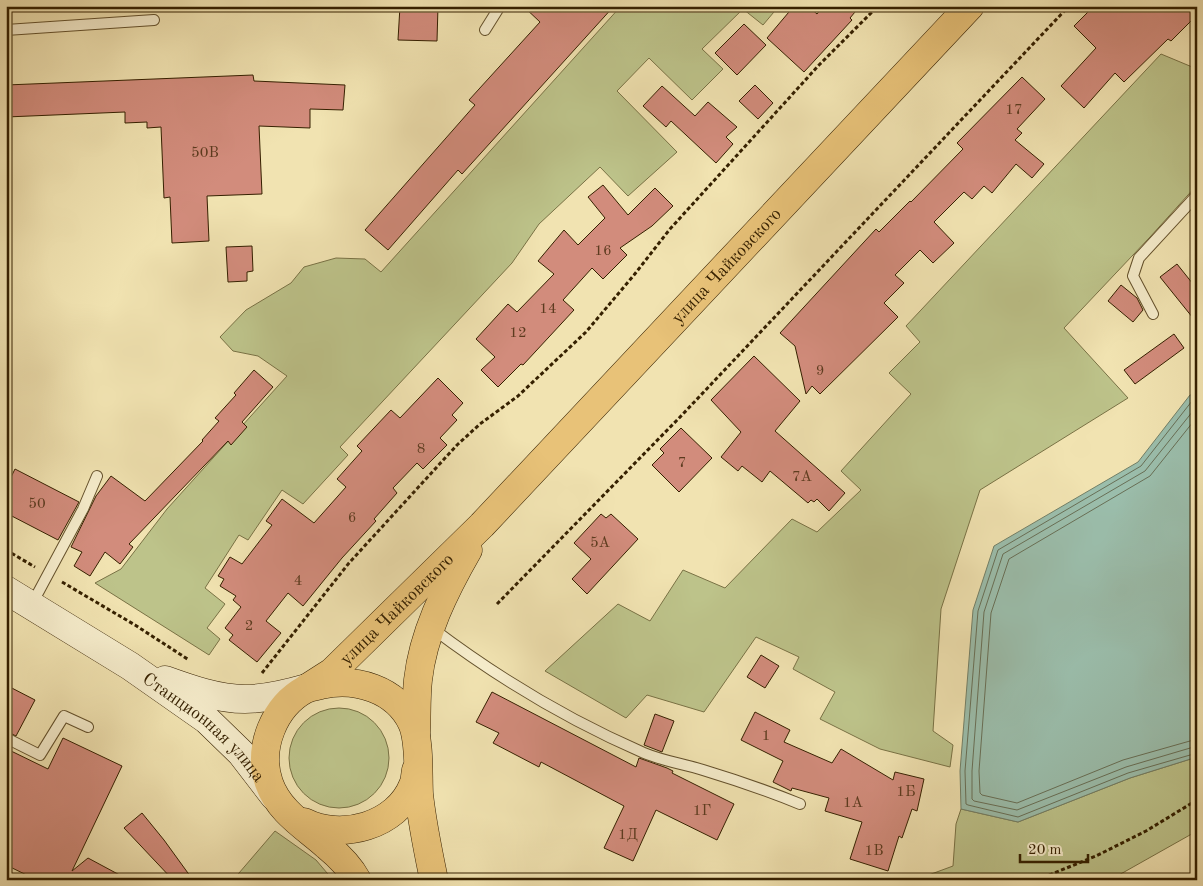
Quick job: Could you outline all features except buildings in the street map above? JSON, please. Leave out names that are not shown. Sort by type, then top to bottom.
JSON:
[{"type":"main road","name":"улица Чайковского","points":[[307,688],[332,672],[482,525],[970,6]]},
{"type":"main road","name":"улица Чайковского","points":[[417,750],[418,680],[426,643],[452,579],[482,525]]},
{"type":"main road","name":"Станционная улица","points":[[6,590],[130,666],[207,720],[241,753],[283,806]]},
{"type":"main road","name":"Станционная улица","points":[[130,666],[186,688],[229,698],[244,699],[276,696],[307,688]]},
{"type":"main road","points":[[358,880],[329,847],[283,806],[268,781],[265,748],[272,726],[280,712],[307,688],[330,683],[352,682],[370,686],[387,695],[412,722],[417,750],[425,835],[434,880]]},
{"type":"main road","points":[[283,806],[312,827],[331,830],[352,830],[368,826],[386,817],[401,804],[413,785],[417,750]]},
{"type":"lane","points":[[485,30],[500,6]]},
{"type":"lane","points":[[6,30],[154,20]]},
{"type":"lane","points":[[1153,314],[1133,276],[1139,258],[1197,195]]},
{"type":"lane","points":[[32,605],[83,509],[97,476]]},
{"type":"lane","points":[[431,627],[475,661],[555,710],[646,754],[721,776],[800,804]]},
{"type":"lane","points":[[6,738],[40,755],[64,716],[88,727]]},
{"type":"path","points":[[260,675],[349,564],[457,445],[480,424],[518,396],[586,332],[670,229],[819,65],[878,6]]},
{"type":"path","points":[[497,604],[702,394],[1070,6]]},
{"type":"path","points":[[6,550],[136,625],[194,663]]},
{"type":"path","points":[[1037,880],[1096,856],[1146,831],[1197,800]]},
{"type":"green space","points":[[621,6],[779,6],[763,25],[743,9],[702,49],[723,69],[692,100],[649,58],[617,91],[677,152],[628,196],[600,167],[539,224],[512,263],[340,447],[348,455],[303,504],[282,490],[248,540],[239,535],[205,588],[225,604],[207,628],[220,639],[209,655],[95,583],[121,569],[167,509],[287,376],[258,356],[233,351],[220,337],[246,310],[291,283],[304,267],[336,258],[365,259],[381,272]]},
{"type":"green space","points":[[1161,54],[1197,69],[1197,185],[1064,328],[1128,398],[980,490],[941,609],[933,731],[953,745],[950,767],[880,749],[820,719],[835,692],[793,669],[799,657],[756,637],[704,712],[647,695],[626,718],[545,671],[618,604],[650,621],[683,570],[725,588],[792,519],[817,532],[861,490],[841,471],[911,394],[889,373],[920,342],[906,326]]},
{"type":"green space","points":[[339,708],[358,712],[375,722],[385,739],[389,758],[385,777],[375,794],[358,804],[339,808],[320,804],[303,794],[293,777],[289,758],[293,739],[303,722],[320,712]]},
{"type":"green space","points":[[1197,757],[1197,831],[1110,880],[915,880],[953,866],[956,824],[961,809],[1018,822],[1130,778]]},
{"type":"green space","points":[[275,831],[316,860],[333,880],[233,880]]},
{"type":"water","points":[[1197,394],[1197,757],[1130,778],[1018,822],[961,809],[960,771],[973,610],[994,546],[1138,462],[1190,395]]}]
